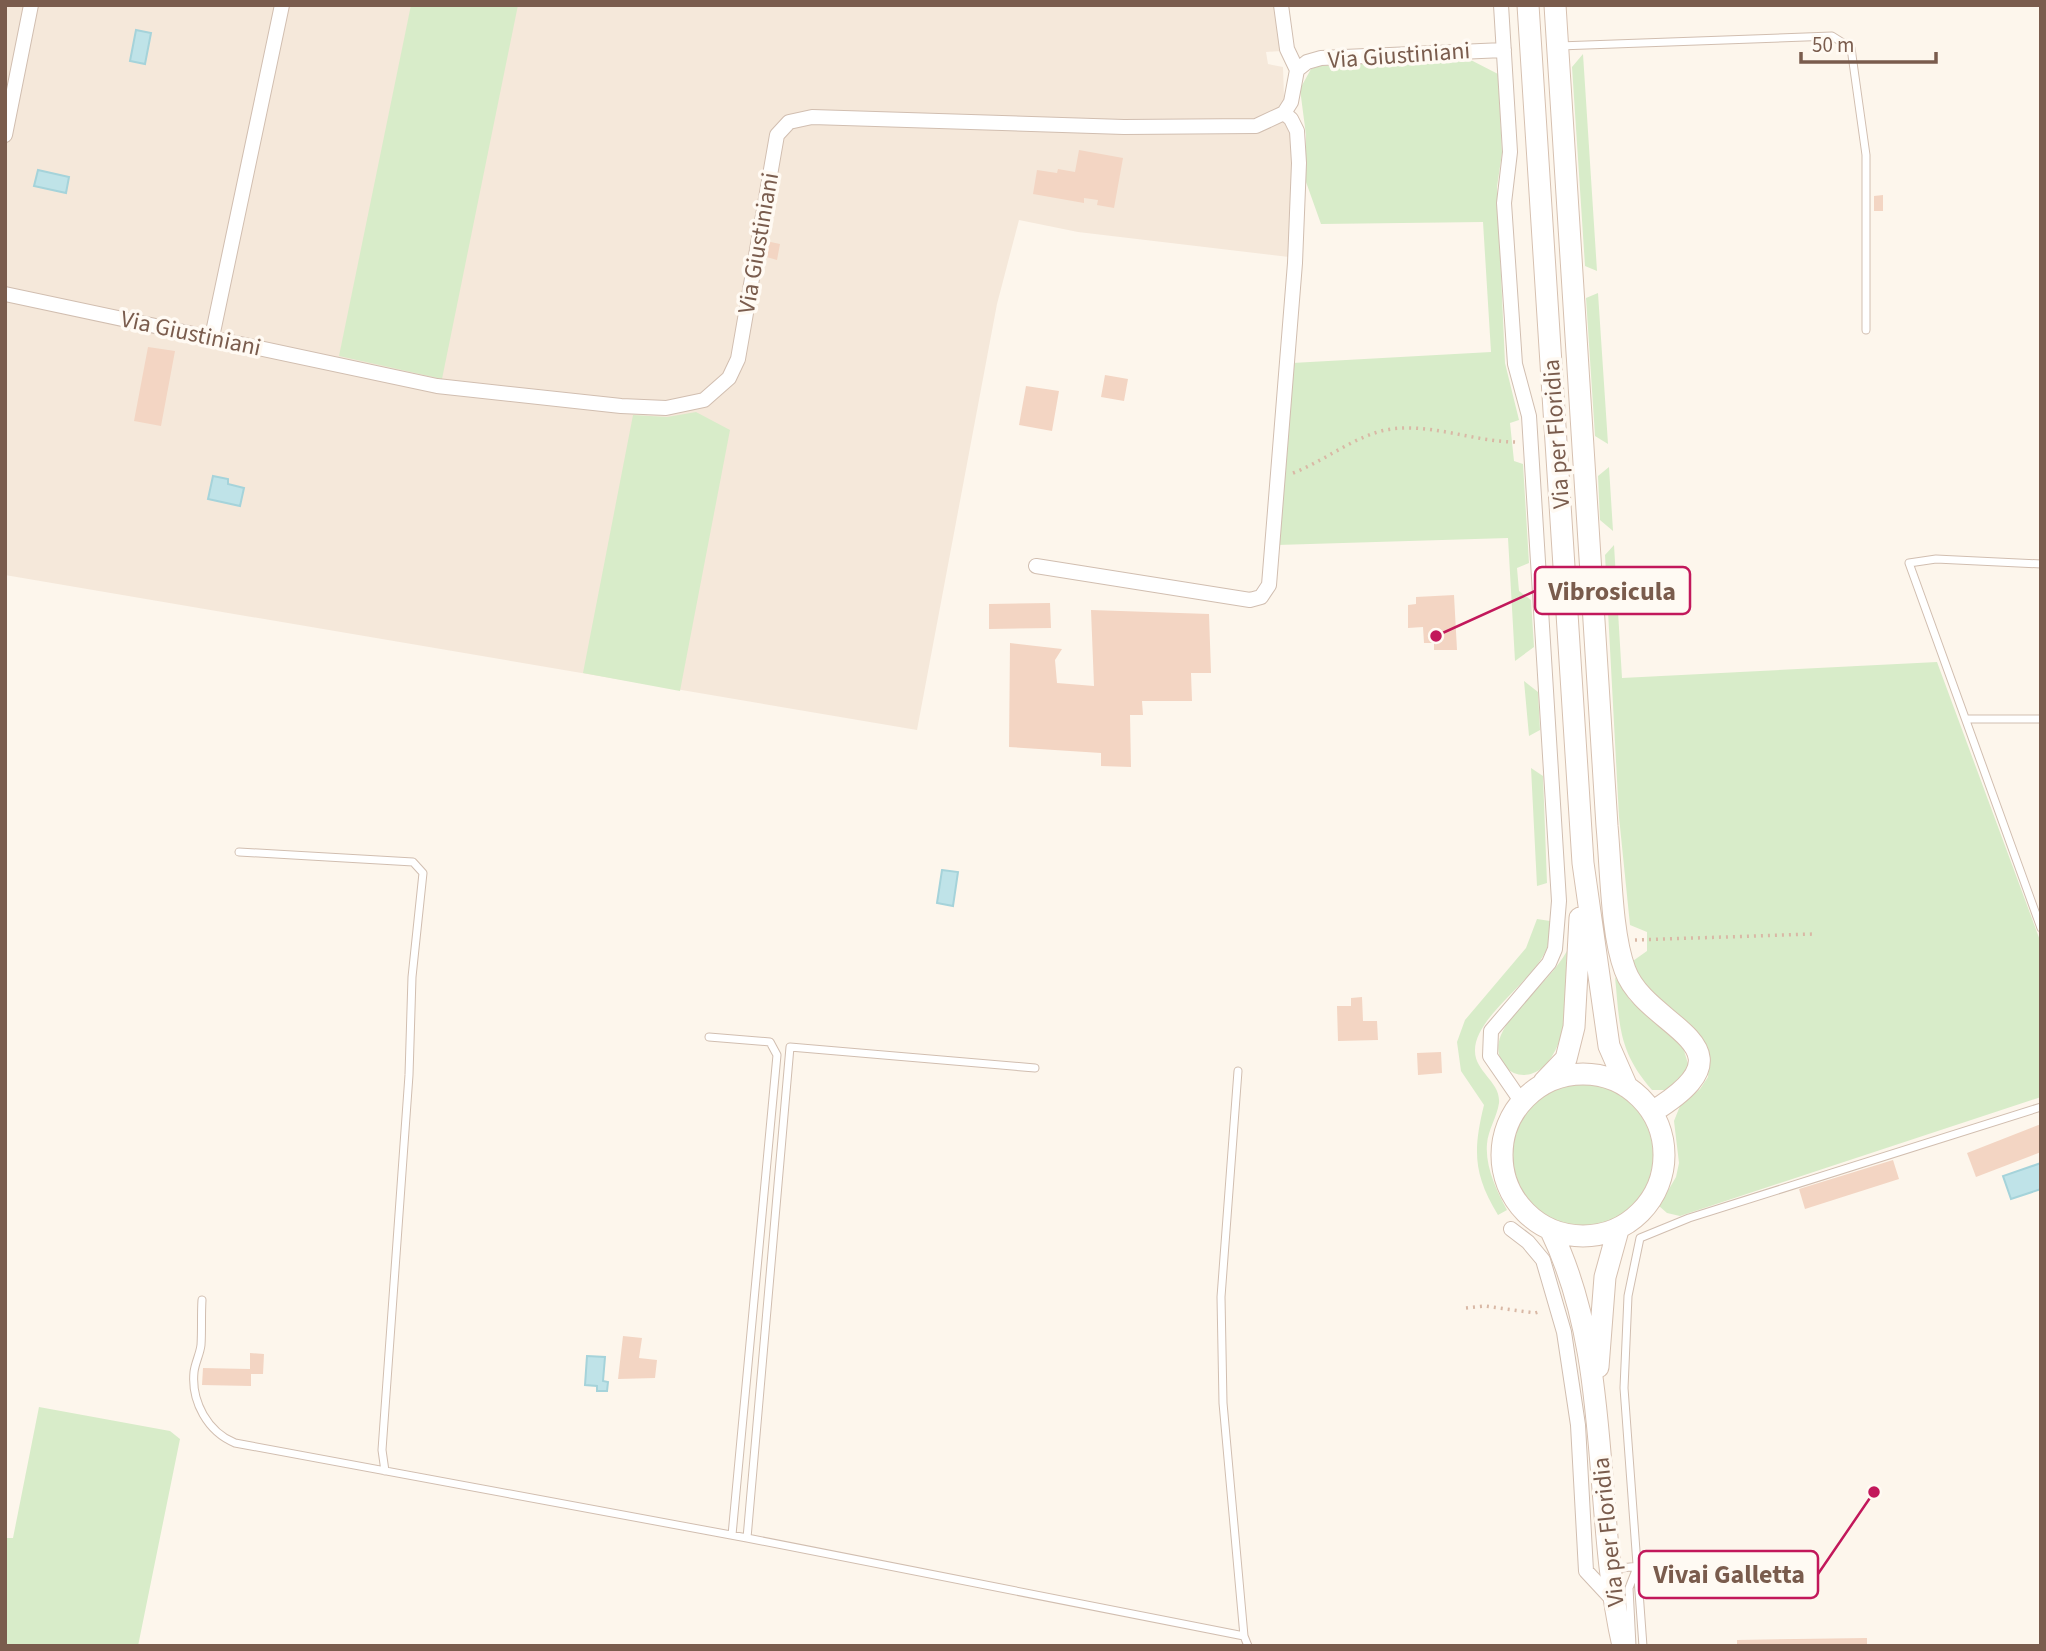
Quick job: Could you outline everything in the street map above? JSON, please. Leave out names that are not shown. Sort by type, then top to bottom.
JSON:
[{"type":"main road","name":"Via per Floridia","points":[[1528,5],[1583,863]]},
{"type":"main road","points":[[1555,5],[1607,827],[1619,941],[1624,970],[1633,987],[1691,1039],[1699,1068],[1692,1083],[1652,1112]]},
{"type":"main road","points":[[1583,863],[1609,1046],[1628,1087],[1652,1112],[1663,1137],[1664,1165],[1657,1191],[1641,1214],[1618,1230],[1585,1238],[1551,1231],[1529,1218],[1513,1198],[1503,1174],[1501,1148],[1508,1123],[1521,1101],[1543,1084],[1566,1059],[1574,1027],[1583,863]]},
{"type":"main road","points":[[1543,1084],[1563,1076],[1586,1073],[1607,1077],[1628,1087]]},
{"type":"main road","points":[[1596,1418],[1601,1308],[1605,1277],[1618,1230]]},
{"type":"main road","points":[[1551,1231],[1574,1291],[1596,1418]]},
{"type":"main road","name":"Via per Floridia","points":[[1596,1418],[1612,1599],[1623,1646]]},
{"type":"street","points":[[212,337],[282,5]]},
{"type":"street","points":[[1281,5],[1287,49],[1297,70]]},
{"type":"street","points":[[1501,5],[1510,152],[1504,203],[1515,365],[1529,416],[1559,901],[1555,949],[1549,962],[1491,1031],[1490,1056],[1521,1101]]},
{"type":"street","points":[[5,135],[28,6]]},
{"type":"street","name":"Via Giustiniani","points":[[5,294],[437,386],[621,406],[666,408],[686,405],[704,400],[720,389],[738,359],[777,135],[789,122],[812,117],[1188,128],[1256,126],[1284,113],[1292,102],[1297,70],[1307,62],[1321,58],[1504,50]]},
{"type":"street","points":[[1036,566],[1250,600],[1261,597],[1269,585],[1295,263],[1297,131],[1291,118],[1284,113]]},
{"type":"street","points":[[1511,1229],[1528,1242],[1544,1260],[1557,1306],[1573,1374],[1586,1571],[1612,1599]]},
{"type":"lane","points":[[1558,46],[1832,36],[1851,48],[1866,155],[1866,330]]},
{"type":"lane","points":[[2041,564],[1936,559],[1909,563],[2041,928]]},
{"type":"lane","points":[[1967,719],[2041,719]]},
{"type":"lane","points":[[239,852],[321,859],[390,859],[414,862],[423,873],[412,977],[410,1075],[382,1450],[384,1471]]},
{"type":"lane","points":[[709,1037],[770,1042],[777,1055],[732,1535]]},
{"type":"lane","points":[[747,1538],[790,1047],[1035,1068]]},
{"type":"lane","points":[[1238,1071],[1221,1297],[1223,1403],[1244,1636],[1248,1646]]},
{"type":"lane","points":[[1643,1646],[1624,1388],[1628,1296],[1640,1237],[1689,1218],[2041,1107]]},
{"type":"lane","points":[[202,1300],[201,1348],[194,1371],[195,1389],[204,1416],[220,1437],[235,1443],[732,1535],[1244,1636]]},
{"type":"lane","points":[[1609,1569],[1638,1566]]},
{"type":"lane","points":[[1633,1646],[1629,1588],[1638,1566]]},
{"type":"path","points":[[1278,479],[1300,471],[1354,440],[1384,431],[1417,429],[1496,442],[1531,442]]},
{"type":"path","points":[[1619,941],[1814,934]]},
{"type":"path","points":[[1466,1308],[1485,1306],[1535,1313],[1557,1306]]},
{"type":"shaded area","points":[[5,5],[1274,5],[1281,51],[1266,52],[1268,64],[1283,67],[1284,98],[1292,132],[1294,161],[1289,257],[1078,232],[1019,220],[997,304],[917,730],[5,575]]},
{"type":"green space","points":[[411,5],[518,5],[442,379],[339,356]]},
{"type":"green space","points":[[1583,54],[1597,271],[1585,266],[1572,67]]},
{"type":"green space","points":[[1463,56],[1498,74],[1502,153],[1497,187],[1505,363],[1519,420],[1510,423],[1514,461],[1523,464],[1529,563],[1517,568],[1519,591],[1531,600],[1534,647],[1515,661],[1508,538],[1277,545],[1292,363],[1491,352],[1483,222],[1321,224],[1306,182],[1306,135],[1300,89],[1311,69],[1320,66]]},
{"type":"green space","points":[[1598,293],[1608,444],[1595,436],[1586,298]]},
{"type":"green space","points":[[696,412],[730,430],[680,691],[583,673],[633,415],[667,417]]},
{"type":"green space","points":[[1609,467],[1613,531],[1600,520],[1598,476]]},
{"type":"green space","points":[[1614,545],[1622,678],[1937,662],[2041,943],[2041,1097],[1680,1216],[1667,1213],[1659,1206],[1676,1177],[1679,1163],[1674,1121],[1680,1106],[1700,1089],[1708,1077],[1709,1063],[1706,1047],[1643,986],[1630,963],[1647,951],[1647,932],[1630,925],[1619,817],[1605,555]]},
{"type":"green space","points":[[1524,681],[1538,692],[1540,730],[1529,736]]},
{"type":"green space","points":[[1531,768],[1543,776],[1547,883],[1537,886]]},
{"type":"green space","points":[[1537,919],[1550,921],[1547,948],[1531,973],[1484,1025],[1477,1038],[1475,1051],[1479,1065],[1499,1096],[1487,1153],[1492,1178],[1507,1210],[1498,1215],[1484,1187],[1478,1162],[1478,1135],[1484,1105],[1461,1071],[1457,1042],[1465,1020],[1526,948]]},
{"type":"green space","points":[[1567,951],[1566,1009],[1559,1042],[1550,1060],[1539,1070],[1527,1075],[1516,1074],[1507,1068],[1501,1059],[1498,1048],[1501,1035],[1513,1015]]},
{"type":"green space","points":[[1615,977],[1630,1000],[1682,1044],[1689,1067],[1670,1090],[1652,1090],[1633,1063],[1623,1037]]},
{"type":"green space","points":[[1582,1084],[1609,1089],[1632,1105],[1648,1128],[1653,1155],[1648,1182],[1632,1205],[1609,1221],[1582,1226],[1555,1221],[1532,1205],[1516,1182],[1511,1155],[1516,1128],[1532,1105],[1555,1089]]},
{"type":"green space","points":[[39,1407],[170,1431],[180,1439],[138,1646],[5,1646],[5,1538],[13,1538]]},
{"type":"water","points":[[136,30],[151,33],[145,64],[130,61]]},
{"type":"water","points":[[38,170],[69,177],[66,193],[34,186]]},
{"type":"water","points":[[213,476],[228,479],[228,484],[244,488],[240,506],[208,499]]},
{"type":"water","points":[[942,870],[958,872],[953,906],[937,903]]},
{"type":"water","points":[[2041,1163],[2041,1189],[2011,1199],[2003,1176]]},
{"type":"water","points":[[587,1356],[605,1357],[603,1381],[608,1382],[607,1391],[597,1391],[597,1386],[585,1385]]},
{"type":"building","points":[[1079,150],[1123,158],[1114,208],[1097,205],[1098,200],[1084,198],[1084,203],[1033,194],[1037,170],[1057,173],[1058,169],[1075,172]]},
{"type":"building","points":[[1883,195],[1883,211],[1874,211],[1874,196]]},
{"type":"building","points":[[766,241],[780,244],[777,260],[763,256]]},
{"type":"building","points":[[148,347],[175,351],[161,426],[134,421]]},
{"type":"building","points":[[1105,375],[1128,379],[1124,401],[1101,397]]},
{"type":"building","points":[[1026,386],[1059,391],[1052,431],[1019,425]]},
{"type":"building","points":[[1454,595],[1457,650],[1434,650],[1434,643],[1424,643],[1423,627],[1408,628],[1408,605],[1416,604],[1416,597]]},
{"type":"building","points":[[1050,603],[1051,628],[989,629],[989,604]]},
{"type":"building","points":[[1091,610],[1209,614],[1211,673],[1191,673],[1192,701],[1142,701],[1143,715],[1130,715],[1131,767],[1101,766],[1101,753],[1009,747],[1010,643],[1062,649],[1055,660],[1057,683],[1094,686]]},
{"type":"building","points":[[1362,997],[1363,1021],[1377,1021],[1378,1040],[1338,1041],[1337,1006],[1351,1006],[1351,998]]},
{"type":"building","points":[[1441,1052],[1442,1073],[1418,1075],[1417,1053]]},
{"type":"building","points":[[2041,1124],[2041,1152],[1976,1177],[1967,1153]]},
{"type":"building","points":[[1893,1160],[1899,1179],[1805,1209],[1799,1189]]},
{"type":"building","points":[[623,1336],[642,1338],[639,1358],[657,1360],[655,1378],[618,1379]]},
{"type":"building","points":[[250,1353],[264,1354],[263,1374],[251,1374],[251,1386],[202,1385],[203,1368],[250,1369]]},
{"type":"building","points":[[1867,1638],[1867,1646],[1737,1646],[1737,1640]]},
{"type":"place","name":"Vibrosicula","points":[[1436,636]]},
{"type":"place","name":"Vivai Galletta","points":[[1874,1492]]}]
